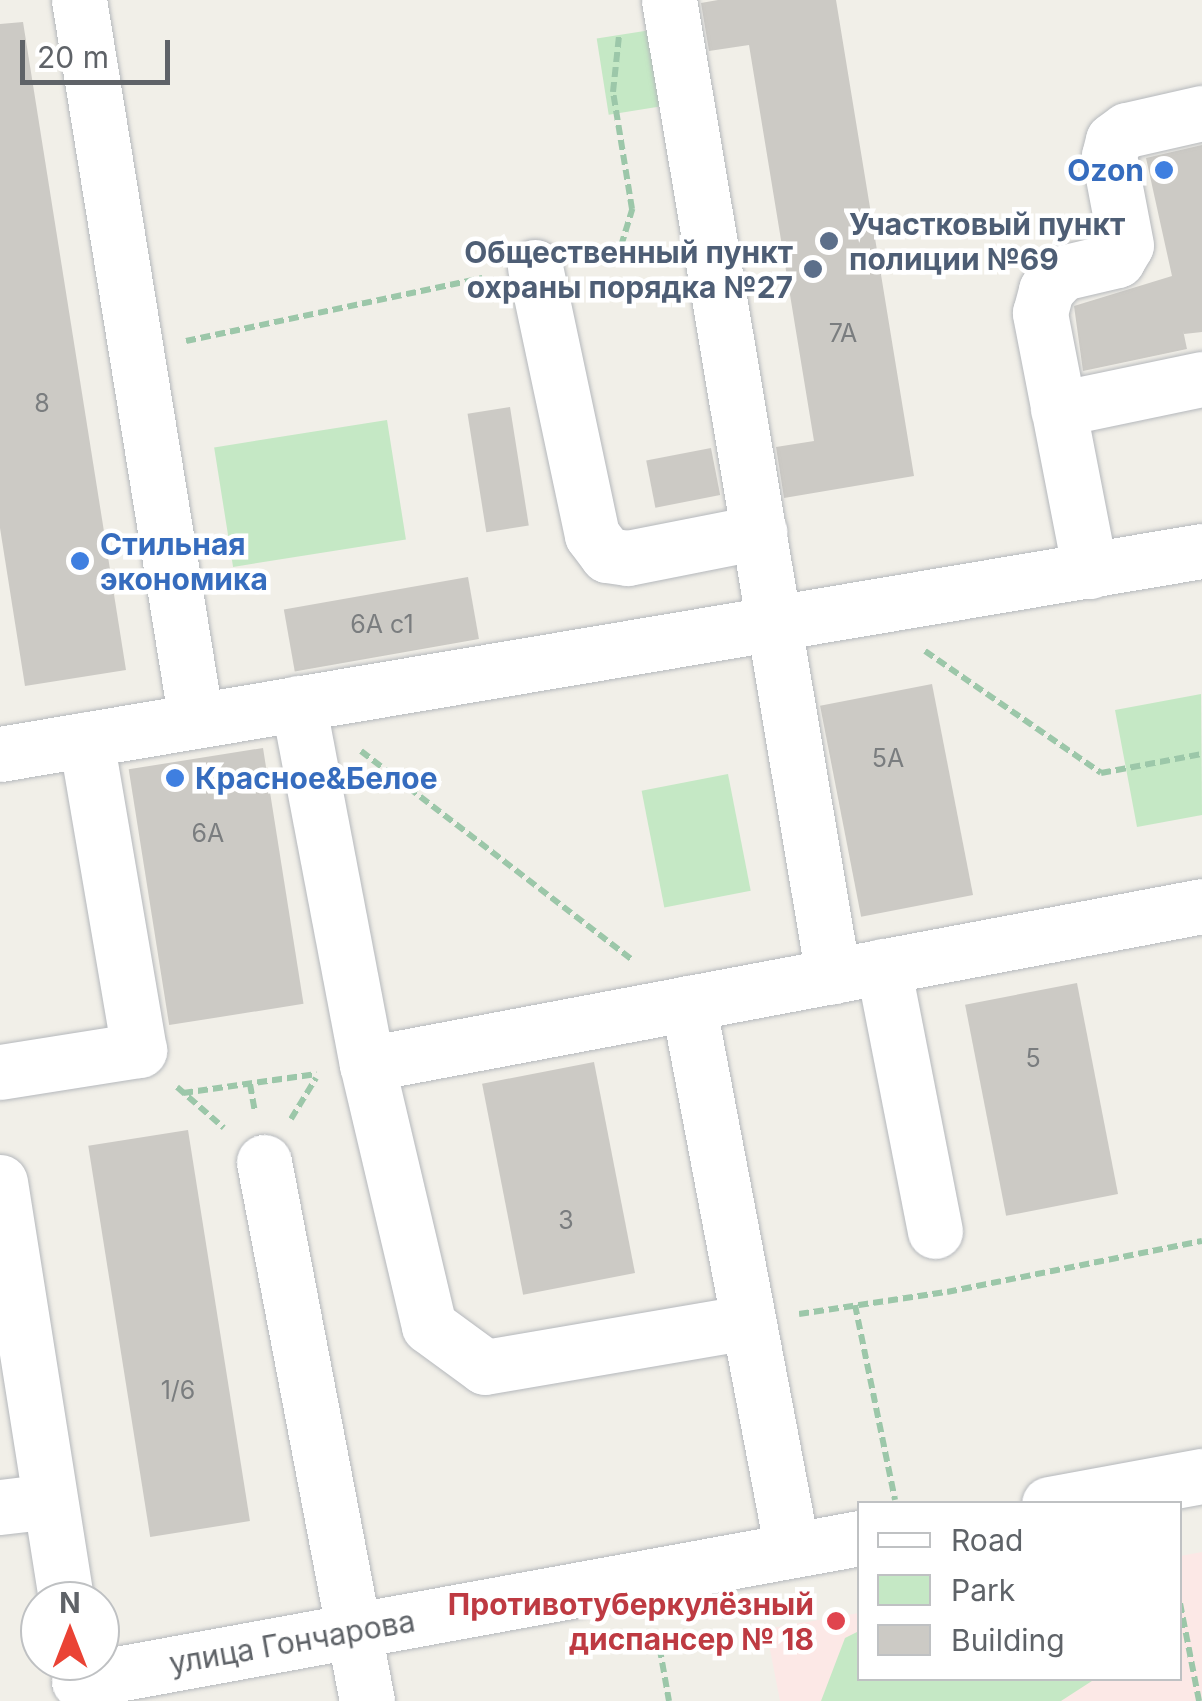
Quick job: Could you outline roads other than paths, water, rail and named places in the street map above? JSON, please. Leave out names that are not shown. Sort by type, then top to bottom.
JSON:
[{"type":"street","points":[[79,0],[196,720]]},
{"type":"street","points":[[645,9],[759,532],[774,623],[858,971],[935,1232]]},
{"type":"street","points":[[1090,571],[1040,313],[1046,290],[1062,273],[1117,260],[1126,245],[1108,156],[1113,140],[1126,130],[1202,113]]},
{"type":"street","points":[[535,267],[592,536],[607,555],[628,558],[759,532]]},
{"type":"street","points":[[1058,409],[1202,379]]},
{"type":"street","points":[[0,754],[1202,550]]},
{"type":"street","points":[[298,703],[343,1069],[428,1326],[484,1367],[748,1322]]},
{"type":"street","points":[[0,1072],[139,1050],[86,739]]},
{"type":"street","points":[[343,1069],[1202,906]]},
{"type":"street","points":[[688,1003],[792,1550]]},
{"type":"street","points":[[264,1162],[367,1701]]},
{"type":"street","points":[[0,1182],[25,1504],[58,1581]]},
{"type":"street","points":[[1065,1501],[1202,1476]]},
{"type":"street","name":"улица Гончарова","points":[[120,1674],[857,1539]]},
{"type":"place","name":"Ozon","points":[[1164,170]]},
{"type":"place","name":"Участковый пункт полиции №69","points":[[829,241]]},
{"type":"place","name":"Общественный пункт охраны порядка №27","points":[[813,269]]},
{"type":"place","name":"Стильная экономика","points":[[80,561]]},
{"type":"place","name":"Красное&Белое","points":[[175,778]]},
{"type":"place","name":"Противотуберкулёзный диспансер № 18","points":[[836,1621]]}]
